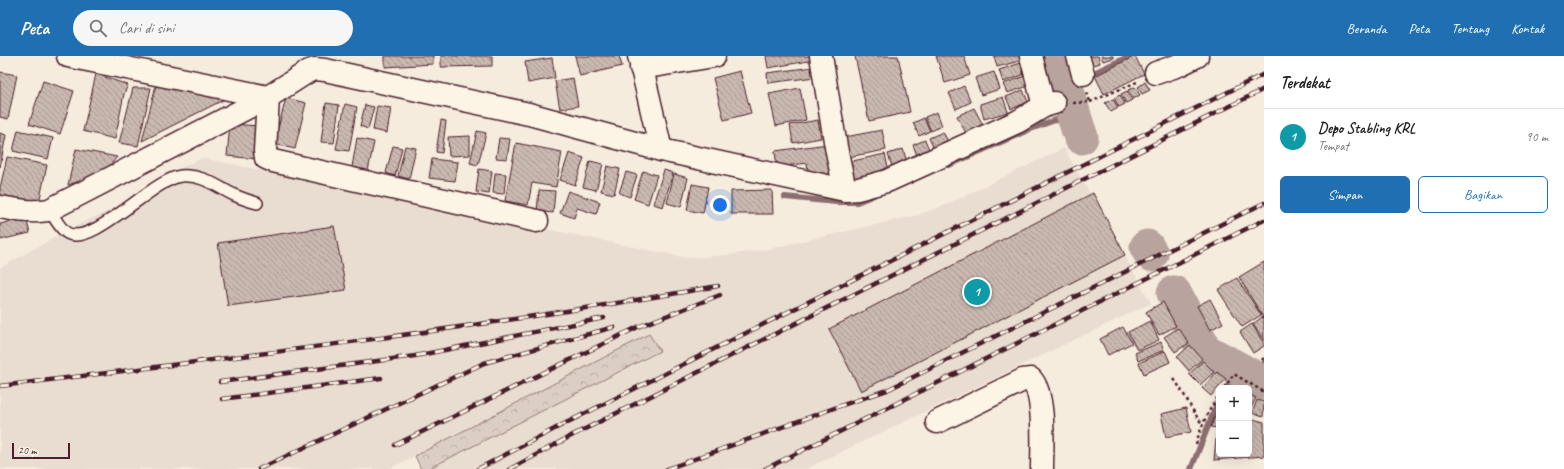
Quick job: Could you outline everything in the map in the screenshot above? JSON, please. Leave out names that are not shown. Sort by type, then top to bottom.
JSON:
[{"type":"street","points":[[68,56],[153,64],[268,97]]},
{"type":"street","points":[[661,150],[640,62],[714,56]]},
{"type":"street","points":[[821,56],[836,147],[845,190]]},
{"type":"street","points":[[0,207],[24,212],[51,212],[268,97],[309,71],[315,69],[529,114],[661,150],[845,190],[858,189],[887,181],[1017,122],[1049,105],[1031,56]]},
{"type":"street","points":[[1158,64],[1197,56]]},
{"type":"street","points":[[268,97],[264,151],[266,158],[273,162],[537,221]]},
{"type":"street","points":[[937,422],[1024,380],[1031,379],[1034,382],[1040,404],[1042,419],[1042,469]]},
{"type":"lane","points":[[51,212],[66,232],[71,235],[80,236],[120,214],[164,182],[178,176],[201,177],[234,195],[257,203]]},
{"type":"path","points":[[1082,103],[1090,102],[1110,94],[1158,64]]},
{"type":"path","points":[[1082,74],[1090,102]]},
{"type":"path","points":[[1264,358],[1262,361],[1264,362]]},
{"type":"path","points":[[1226,385],[1234,374],[1252,385]]},
{"type":"path","points":[[1174,379],[1184,393],[1193,412],[1203,425]]},
{"type":"path","points":[[1252,385],[1264,392]]},
{"type":"path","points":[[1196,444],[1208,412],[1216,400]]},
{"type":"shaded area","points":[[1064,148],[1151,303],[806,469],[428,469],[660,352],[649,334],[389,469],[0,469],[0,268],[71,228],[123,204],[159,178],[202,158],[687,258],[727,255],[768,249],[918,215],[948,204]]},
{"type":"green space","points":[[649,334],[660,351],[428,469],[421,469],[415,456]]},
{"type":"building","points":[[385,56],[433,56],[433,64],[385,67]]},
{"type":"building","points":[[441,56],[492,56],[492,66],[441,67]]},
{"type":"building","points":[[575,56],[619,56],[622,66],[580,76]]},
{"type":"building","points":[[766,56],[813,56],[814,60],[768,68]]},
{"type":"building","points":[[855,56],[898,56],[910,112],[869,121]]},
{"type":"building","points":[[936,56],[964,56],[970,75],[945,83]]},
{"type":"building","points":[[994,56],[1022,56],[1023,60],[997,67]]},
{"type":"building","points":[[1081,56],[1098,56],[1100,63],[1085,68]]},
{"type":"building","points":[[1101,56],[1113,56],[1114,58],[1103,61]]},
{"type":"building","points":[[1135,56],[1144,74],[1104,94],[1095,76]]},
{"type":"building","points":[[552,58],[555,78],[528,83],[525,62]]},
{"type":"building","points":[[1021,63],[1025,74],[1003,82],[999,70]]},
{"type":"building","points":[[813,67],[815,77],[768,83],[767,73]]},
{"type":"building","points":[[740,71],[751,113],[724,120],[713,78]]},
{"type":"building","points":[[0,72],[17,75],[8,119],[0,117]]},
{"type":"building","points":[[994,72],[1000,89],[981,95],[975,78]]},
{"type":"building","points":[[96,74],[128,85],[124,94],[115,139],[83,131]]},
{"type":"building","points":[[1025,76],[1029,86],[1007,93],[1003,84]]},
{"type":"building","points":[[158,77],[229,97],[142,141]]},
{"type":"building","points":[[573,78],[578,106],[560,109],[555,81]]},
{"type":"building","points":[[43,81],[74,91],[60,134],[29,124]]},
{"type":"building","points":[[1145,82],[1150,90],[1142,94],[1138,87]]},
{"type":"building","points":[[964,86],[971,102],[956,109],[949,93]]},
{"type":"building","points":[[1135,87],[1140,95],[1133,99],[1128,90]]},
{"type":"building","points":[[133,88],[151,88],[138,146],[119,143]]},
{"type":"building","points":[[800,88],[806,120],[776,126],[769,94]]},
{"type":"building","points":[[1023,90],[1028,102],[1011,109],[1006,97]]},
{"type":"building","points":[[1127,91],[1132,100],[1126,103],[1121,94]]},
{"type":"building","points":[[1120,95],[1125,104],[1119,107],[1114,98]]},
{"type":"building","points":[[1003,97],[1008,112],[984,119],[980,104]]},
{"type":"building","points":[[286,98],[306,103],[295,149],[274,144]]},
{"type":"building","points":[[1113,99],[1118,108],[1111,112],[1105,103]]},
{"type":"building","points":[[326,103],[339,105],[334,143],[321,142]]},
{"type":"building","points":[[345,104],[357,107],[349,151],[336,149]]},
{"type":"building","points":[[365,105],[374,107],[368,129],[360,126]]},
{"type":"building","points":[[377,106],[391,108],[387,133],[373,130]]},
{"type":"building","points":[[974,108],[983,125],[966,133],[957,116]]},
{"type":"building","points":[[937,112],[942,126],[931,131],[925,117]]},
{"type":"building","points":[[924,118],[930,131],[919,136],[913,123]]},
{"type":"building","points":[[441,120],[446,121],[442,153],[436,152]]},
{"type":"building","points":[[818,120],[821,138],[793,143],[790,125]]},
{"type":"building","points":[[230,124],[260,126],[257,159],[227,156]]},
{"type":"building","points":[[18,130],[53,138],[48,159],[13,151]]},
{"type":"building","points":[[882,130],[886,150],[848,157],[845,137]]},
{"type":"building","points":[[477,131],[486,133],[478,165],[470,163]]},
{"type":"building","points":[[943,132],[952,149],[937,156],[929,138]]},
{"type":"building","points":[[0,133],[6,135],[0,167]]},
{"type":"building","points":[[470,136],[470,155],[449,156],[448,137]]},
{"type":"building","points":[[357,138],[374,142],[368,171],[352,167]]},
{"type":"building","points":[[499,138],[510,139],[507,159],[496,158]]},
{"type":"building","points":[[925,140],[933,158],[920,163],[913,145]]},
{"type":"building","points":[[516,143],[562,152],[556,187],[532,183],[528,205],[505,201]]},
{"type":"building","points":[[828,144],[832,174],[809,178],[807,163],[777,167],[775,151]]},
{"type":"building","points":[[393,146],[402,148],[395,176],[386,173]]},
{"type":"building","points":[[405,146],[416,148],[409,179],[398,176]]},
{"type":"building","points":[[76,149],[117,157],[103,173],[68,185]]},
{"type":"building","points":[[903,149],[909,169],[894,173],[888,154]]},
{"type":"building","points":[[569,153],[584,158],[575,185],[560,180]]},
{"type":"building","points":[[885,154],[890,177],[853,185],[848,162]]},
{"type":"building","points":[[7,157],[47,165],[39,203],[0,195],[0,188]]},
{"type":"building","points":[[432,159],[458,162],[455,181],[429,178]]},
{"type":"building","points":[[590,161],[603,164],[596,190],[583,187]]},
{"type":"building","points":[[607,166],[620,169],[614,194],[601,191]]},
{"type":"building","points":[[479,169],[492,171],[489,194],[476,192]]},
{"type":"building","points":[[664,170],[673,173],[663,207],[653,204]]},
{"type":"building","points":[[643,171],[657,175],[648,204],[634,199]]},
{"type":"building","points":[[626,172],[637,175],[630,197],[619,193]]},
{"type":"building","points":[[495,173],[506,174],[504,194],[493,193]]},
{"type":"building","points":[[674,174],[688,178],[681,207],[667,203]]},
{"type":"building","points":[[692,184],[708,187],[703,213],[687,210]]},
{"type":"building","points":[[539,190],[555,191],[553,213],[537,211]]},
{"type":"building","points":[[772,190],[773,214],[731,214],[731,191]]},
{"type":"building","points":[[568,191],[600,202],[596,214],[577,208],[574,218],[560,213]]},
{"type":"building","points":[[1093,193],[1125,255],[861,391],[829,329]]},
{"type":"building","points":[[26,218],[30,233],[0,240],[0,224]]},
{"type":"building","points":[[334,226],[346,290],[228,306],[218,243]]},
{"type":"building","points":[[1264,262],[1264,319],[1239,277]]},
{"type":"building","points":[[1237,278],[1261,315],[1242,327],[1218,290]]},
{"type":"building","points":[[1210,299],[1223,323],[1210,330],[1197,306]]},
{"type":"building","points":[[1163,302],[1176,326],[1159,335],[1146,312]]},
{"type":"building","points":[[1262,317],[1264,320],[1264,341],[1253,324]]},
{"type":"building","points":[[1150,321],[1159,340],[1137,350],[1128,332]]},
{"type":"building","points":[[1252,324],[1264,344],[1264,346],[1253,353],[1240,332]]},
{"type":"building","points":[[1123,327],[1132,343],[1108,355],[1100,339]]},
{"type":"building","points":[[1178,328],[1189,343],[1175,352],[1164,337]]},
{"type":"building","points":[[1161,342],[1164,350],[1138,361],[1135,353]]},
{"type":"building","points":[[1190,345],[1202,359],[1189,371],[1177,357]]},
{"type":"building","points":[[1165,351],[1170,362],[1144,374],[1139,363]]},
{"type":"building","points":[[1203,361],[1214,372],[1200,385],[1189,374]]},
{"type":"building","points":[[1217,372],[1226,379],[1221,385],[1216,385],[1216,390],[1211,396],[1202,388]]},
{"type":"building","points":[[1252,396],[1256,398],[1252,406]]},
{"type":"building","points":[[1257,400],[1264,402],[1263,417],[1252,413]]},
{"type":"building","points":[[1186,408],[1191,432],[1166,437],[1161,414]]},
{"type":"building","points":[[1216,413],[1216,428],[1211,427]]},
{"type":"building","points":[[1252,419],[1264,422],[1264,456],[1252,457]]},
{"type":"building","points":[[1216,439],[1216,457],[1252,457],[1214,460]]},
{"type":"waterway","points":[[1057,56],[1081,137]]},
{"type":"waterway","points":[[1066,86],[1130,56]]},
{"type":"waterway","points":[[949,165],[1028,130],[1055,120],[1074,121]]},
{"type":"waterway","points":[[785,197],[836,202],[857,202],[874,195]]},
{"type":"waterway","points":[[1147,247],[1151,254]]},
{"type":"waterway","points":[[1174,293],[1205,351],[1264,383]]},
{"type":"waterway","points":[[1228,385],[1240,370]]},
{"type":"waterway","points":[[1191,469],[1216,406]]},
{"type":"railway","points":[[478,469],[564,424],[1264,74]]},
{"type":"railway","points":[[510,469],[573,435],[1264,89]]},
{"type":"railway","points":[[667,469],[887,390],[1264,203]]},
{"type":"railway","points":[[765,469],[1264,220]]},
{"type":"railway","points":[[0,386],[360,341],[539,315],[718,286]]},
{"type":"railway","points":[[395,445],[640,326],[720,295]]},
{"type":"railway","points":[[220,382],[415,356],[604,318]]},
{"type":"railway","points":[[259,469],[484,363],[614,327]]},
{"type":"railway","points":[[222,399],[381,378]]},
{"type":"place","name":"Depo Stabling KRL","points":[[977,292]]}]
